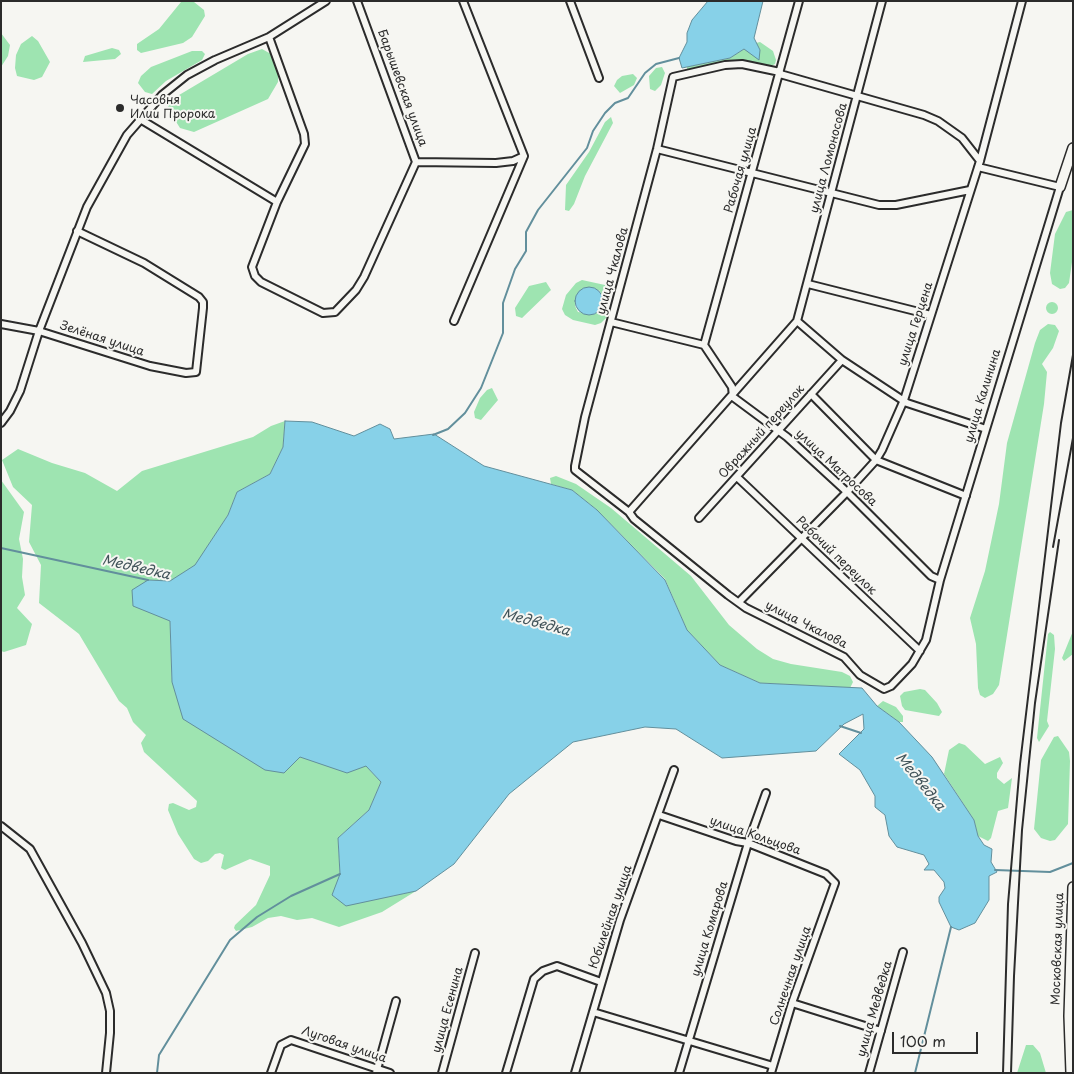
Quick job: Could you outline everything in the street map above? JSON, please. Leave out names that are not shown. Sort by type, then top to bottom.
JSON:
[{"type":"street","points":[[1,423],[10,411],[20,390],[39,331],[77,231],[100,180],[127,135],[162,95],[187,75],[266,38],[326,1]]},
{"type":"street","name":"Барышевская улица","points":[[277,202],[252,267],[255,276],[261,282],[322,313],[335,312],[356,290],[364,277],[416,162],[357,1]]},
{"type":"street","points":[[454,321],[524,156],[463,1]]},
{"type":"street","points":[[570,1],[599,78]]},
{"type":"street","name":"Рабочая улица","points":[[704,345],[799,1]]},
{"type":"street","name":"улица Ломоносова","points":[[797,321],[882,1]]},
{"type":"street","name":"улица Герцена","points":[[739,602],[876,460],[904,400],[979,164],[1022,1]]},
{"type":"street","points":[[140,119],[277,202],[305,144],[304,134],[266,38]]},
{"type":"street","name":"улица Чкалова","points":[[780,73],[742,64],[673,77],[657,149],[585,417],[575,470],[746,608],[844,657],[860,675],[884,689]]},
{"type":"street","points":[[780,73],[924,115],[938,121],[962,138],[979,164],[1060,187]]},
{"type":"street","name":"улица Калинина","points":[[884,689],[899,678],[920,652],[926,640],[940,580],[1073,148]]},
{"type":"street","points":[[657,149],[751,175],[886,206],[970,190]]},
{"type":"street","points":[[416,162],[496,163],[513,161],[524,156]]},
{"type":"street","name":"Зелёная улица","points":[[1,324],[39,331],[150,366],[186,373],[196,372],[203,308],[203,302],[199,297],[144,263],[77,231]]},
{"type":"street","points":[[808,284],[931,315]]},
{"type":"street","points":[[629,512],[797,321],[842,360],[912,406],[986,429]]},
{"type":"street","points":[[611,322],[704,345]]},
{"type":"street","name":"улица Матросова","points":[[704,345],[732,387],[733,397],[787,437],[847,492],[931,576],[940,580]]},
{"type":"street","name":"Овражный переулок","points":[[699,518],[842,360]]},
{"type":"street","points":[[811,394],[876,460],[966,496]]},
{"type":"street","name":"Рабочий переулок","points":[[737,477],[920,652]]},
{"type":"street","name":"Юбилейная улица","points":[[575,1073],[620,920],[674,770]]},
{"type":"street","name":"улица Комарова","points":[[679,1073],[748,843],[766,793]]},
{"type":"street","name":"улица Кольцова","points":[[659,815],[736,841],[748,843],[826,874],[832,878],[834,888]]},
{"type":"street","points":[[1,826],[30,849],[82,943],[106,993],[110,1011],[110,1033],[106,1073]]},
{"type":"street","name":"Московская улица","points":[[1071,1073],[1069,1016],[1073,887]]},
{"type":"street","name":"Солнечная улица","points":[[772,1070],[792,1002],[834,888]]},
{"type":"street","name":"улица Медведка","points":[[869,1073],[903,952]]},
{"type":"street","name":"улица Есенина","points":[[442,1073],[475,953]]},
{"type":"street","points":[[506,1073],[534,979],[542,970],[557,966],[601,982]]},
{"type":"street","points":[[376,1070],[396,1001]]},
{"type":"street","points":[[792,1002],[881,1031]]},
{"type":"street","points":[[593,1012],[688,1041],[772,1070]]},
{"type":"street","name":"Луговая улица","points":[[271,1073],[281,1046],[291,1040],[376,1070],[390,1073]]},
{"type":"green space","points":[[181,2],[194,2],[204,10],[205,16],[192,37],[183,43],[141,53],[137,50],[137,44],[159,29]]},
{"type":"green space","points":[[1,33],[10,45],[8,56],[1,67]]},
{"type":"green space","points":[[32,36],[38,41],[50,62],[42,77],[34,80],[17,76],[15,68],[16,55],[21,44]]},
{"type":"green space","points":[[760,42],[773,51],[776,60],[775,64],[771,66],[734,62],[689,72],[687,69],[687,67],[730,58],[744,49],[752,53],[760,50],[756,43]]},
{"type":"green space","points":[[112,48],[119,50],[121,54],[115,59],[83,62],[85,56]]},
{"type":"green space","points":[[262,49],[271,54],[278,71],[278,82],[268,99],[194,132],[180,128],[168,109],[169,101],[248,54]]},
{"type":"green space","points":[[192,51],[202,51],[205,54],[202,60],[166,81],[152,94],[145,92],[138,83],[141,76],[151,67]]},
{"type":"green space","points":[[662,67],[665,73],[661,85],[655,91],[650,89],[649,76],[656,68]]},
{"type":"green space","points":[[633,74],[637,78],[634,85],[620,93],[614,86],[617,80],[622,76]]},
{"type":"green space","points":[[611,117],[613,123],[585,176],[574,204],[569,211],[565,210],[566,185],[589,152],[605,122]]},
{"type":"green space","points":[[1073,210],[1073,255],[1069,283],[1065,288],[1060,289],[1052,284],[1050,273],[1055,234],[1066,212]]},
{"type":"green space","points":[[582,280],[605,285],[611,292],[607,298],[603,297],[599,290],[575,300],[578,312],[595,314],[604,307],[607,309],[609,315],[601,323],[595,325],[573,320],[565,315],[562,309],[566,295],[576,283]]},
{"type":"green space","points":[[546,282],[551,290],[522,318],[516,316],[515,308],[529,286]]},
{"type":"green space","points":[[1050,302],[1054,302],[1058,308],[1054,314],[1050,314],[1046,310],[1046,306]]},
{"type":"green space","points":[[1048,324],[1055,325],[1059,331],[1053,348],[1042,364],[1047,372],[1044,404],[999,685],[993,694],[985,698],[980,695],[978,688],[976,644],[970,618],[985,571],[999,504],[1007,443],[1035,343],[1040,330]]},
{"type":"green space","points":[[492,388],[498,400],[481,420],[475,418],[474,412],[480,398],[487,390]]},
{"type":"green space","points":[[285,421],[283,447],[270,474],[237,492],[228,515],[195,566],[170,581],[148,580],[170,621],[172,682],[284,773],[300,757],[366,766],[381,782],[369,810],[338,838],[340,874],[386,897],[416,891],[382,912],[339,927],[312,918],[297,920],[281,916],[268,918],[252,927],[236,931],[235,925],[256,905],[270,875],[270,866],[250,859],[225,870],[221,868],[224,855],[220,853],[201,863],[194,859],[178,834],[168,810],[169,804],[173,803],[189,810],[196,807],[197,801],[144,752],[141,743],[146,735],[133,722],[127,708],[119,701],[79,634],[39,603],[41,565],[29,542],[32,505],[13,487],[2,460],[18,449],[52,463],[85,473],[117,491],[142,471],[253,437],[271,426]]},
{"type":"green space","points":[[556,476],[576,484],[611,508],[691,576],[729,625],[757,649],[773,659],[791,664],[842,672],[850,676],[853,682],[850,688],[760,683],[720,665],[687,630],[665,579],[597,510],[572,490],[551,484],[550,478]]},
{"type":"green space","points":[[1,480],[24,512],[19,539],[23,559],[22,577],[25,595],[17,608],[32,624],[26,645],[4,652],[1,651]]},
{"type":"green space","points":[[1073,631],[1073,654],[1064,661],[1062,658]]},
{"type":"green space","points":[[1050,632],[1054,635],[1055,649],[1047,721],[1049,726],[1039,742],[1037,738],[1048,634]]},
{"type":"green space","points":[[925,690],[937,703],[942,712],[939,716],[905,710],[902,706],[900,696],[904,692]]},
{"type":"green space","points":[[883,701],[896,707],[903,716],[903,722],[899,722],[877,706]]},
{"type":"green space","points":[[1058,736],[1069,752],[1068,824],[1055,840],[1050,841],[1041,838],[1034,829],[1041,760],[1054,737]]},
{"type":"green space","points":[[959,743],[965,745],[985,764],[1000,757],[1003,763],[997,773],[997,778],[1004,784],[1012,778],[1008,808],[998,811],[991,838],[988,841],[978,836],[974,820],[944,774],[949,750]]},
{"type":"green space","points":[[1026,1045],[1033,1045],[1040,1053],[1046,1073],[1017,1073]]},
{"type":"water","points":[[708,1],[763,1],[754,38],[760,50],[759,60],[744,49],[730,58],[682,68],[679,58],[687,42],[687,33],[692,20]]},
{"type":"water","points":[[589,287],[599,291],[603,301],[599,311],[589,315],[579,311],[575,301],[579,291]]},
{"type":"water","points":[[285,421],[312,422],[354,436],[380,424],[390,429],[394,439],[434,434],[484,466],[572,490],[597,510],[665,580],[687,630],[720,665],[760,683],[862,688],[877,706],[899,722],[932,757],[974,820],[978,836],[984,845],[992,849],[991,862],[997,872],[989,876],[989,900],[975,923],[959,930],[951,927],[939,902],[939,897],[945,888],[944,882],[934,870],[924,870],[929,864],[924,855],[897,847],[889,836],[885,815],[875,807],[875,796],[860,770],[839,754],[864,729],[863,714],[844,724],[816,751],[722,758],[676,729],[645,727],[573,742],[509,794],[454,864],[416,891],[346,906],[332,895],[340,874],[338,838],[369,810],[381,782],[366,766],[347,773],[300,757],[284,773],[265,770],[183,719],[172,682],[170,621],[133,606],[132,590],[148,580],[170,581],[195,565],[228,515],[237,492],[270,474],[283,447]]},
{"type":"waterway","points":[[433,435],[448,429],[465,413],[481,388],[503,333],[503,303],[515,269],[526,251],[526,232],[538,210],[587,148],[593,131],[605,113],[615,103],[628,98],[645,73],[656,64],[679,58]]},
{"type":"waterway","name":"Медведка","points":[[1,548],[148,580]]},
{"type":"waterway","name":"Медведка","points":[[840,726],[861,733]]},
{"type":"waterway","name":"Медведка","points":[[995,870],[1050,872],[1073,863]]},
{"type":"waterway","points":[[157,1073],[159,1055],[230,940],[257,917],[291,896],[340,874]]},
{"type":"waterway","points":[[915,1073],[951,927]]},
{"type":"railway","points":[[1003,1073],[1008,904],[1020,764],[1061,423],[1073,355]]},
{"type":"railway","points":[[1053,547],[1073,438]]},
{"type":"railway","points":[[1011,1073],[1022,830],[1035,703],[1059,540]]},
{"type":"place","name":"Часовня Илии Пророка","points":[[120,108]]}]
